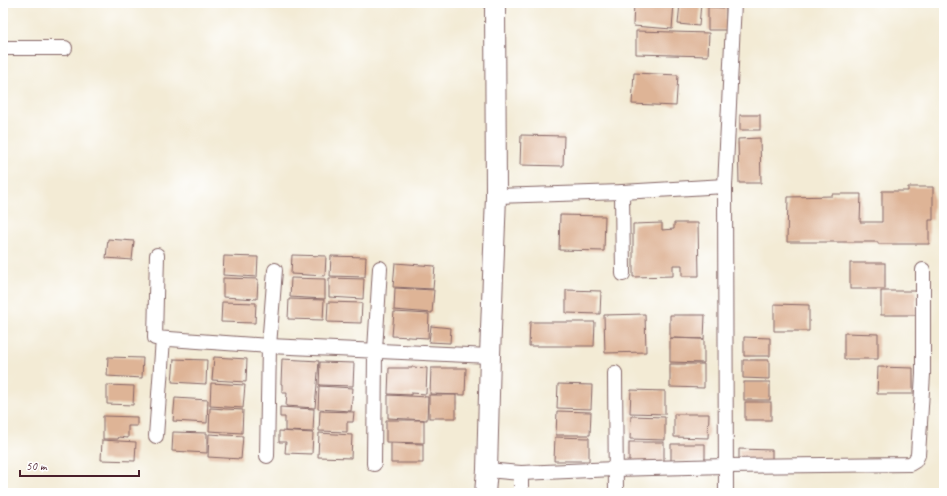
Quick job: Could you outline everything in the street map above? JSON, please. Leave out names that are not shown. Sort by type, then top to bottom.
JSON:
[{"type":"street","points":[[485,493],[496,196],[495,3]]},
{"type":"street","points":[[726,493],[725,186],[734,3]]},
{"type":"street","points":[[3,48],[66,48]]},
{"type":"street","points":[[496,196],[622,192],[725,186]]},
{"type":"street","points":[[622,192],[623,274]]},
{"type":"street","points":[[157,255],[155,338],[269,346],[490,356]]},
{"type":"street","points":[[374,464],[375,350],[380,268]]},
{"type":"street","points":[[267,456],[269,346],[275,270]]},
{"type":"street","points":[[487,470],[521,473],[725,466],[910,464],[915,461],[918,455],[923,374],[923,270]]},
{"type":"street","points":[[156,436],[163,339]]},
{"type":"street","points":[[615,373],[616,493]]},
{"type":"street","points":[[521,473],[521,493]]},
{"type":"building","points":[[634,3],[674,3],[672,29],[633,26]]},
{"type":"building","points":[[680,3],[701,3],[699,26],[678,24]]},
{"type":"building","points":[[708,7],[726,8],[726,30],[708,30]]},
{"type":"building","points":[[636,31],[709,33],[708,56],[636,54]]},
{"type":"building","points":[[634,73],[678,75],[676,106],[632,104]]},
{"type":"building","points":[[740,115],[760,115],[760,130],[740,130]]},
{"type":"building","points":[[521,135],[564,136],[563,166],[520,165]]},
{"type":"building","points":[[760,138],[761,183],[739,183],[738,139]]},
{"type":"building","points":[[908,187],[933,187],[933,220],[929,220],[929,244],[878,244],[878,242],[787,242],[788,197],[861,194],[860,222],[882,222],[882,191],[908,191]]},
{"type":"building","points":[[560,215],[605,216],[604,251],[559,250]]},
{"type":"building","points":[[662,223],[662,230],[674,229],[674,223],[698,223],[699,276],[682,276],[682,265],[673,265],[673,276],[633,277],[633,224]]},
{"type":"building","points":[[108,239],[134,241],[132,260],[106,258]]},
{"type":"building","points":[[292,255],[326,256],[325,276],[291,274]]},
{"type":"building","points":[[224,256],[258,257],[257,277],[223,275]]},
{"type":"building","points":[[331,256],[366,257],[365,277],[330,276]]},
{"type":"building","points":[[395,263],[435,266],[433,289],[393,287]]},
{"type":"building","points":[[850,263],[885,263],[885,289],[850,289]]},
{"type":"building","points":[[223,278],[258,279],[257,299],[223,297]]},
{"type":"building","points":[[291,278],[325,279],[325,299],[290,297]]},
{"type":"building","points":[[329,278],[364,279],[363,299],[329,297]]},
{"type":"building","points":[[395,288],[434,290],[432,313],[394,310]]},
{"type":"building","points":[[566,290],[601,291],[600,314],[566,313]]},
{"type":"building","points":[[881,291],[916,291],[916,315],[881,315]]},
{"type":"building","points":[[289,299],[324,300],[323,320],[288,319]]},
{"type":"building","points":[[222,302],[256,303],[255,323],[221,322]]},
{"type":"building","points":[[328,302],[362,303],[361,323],[327,322]]},
{"type":"building","points":[[774,304],[809,305],[809,331],[774,331]]},
{"type":"building","points":[[394,312],[429,314],[428,338],[392,336]]},
{"type":"building","points":[[645,314],[646,352],[605,353],[604,315]]},
{"type":"building","points":[[670,315],[705,315],[704,339],[670,338]]},
{"type":"building","points":[[530,322],[595,322],[594,346],[529,346]]},
{"type":"building","points":[[431,326],[451,328],[450,343],[429,342]]},
{"type":"building","points":[[844,333],[878,334],[878,359],[844,359]]},
{"type":"building","points":[[744,337],[770,338],[770,356],[744,356]]},
{"type":"building","points":[[670,338],[704,339],[704,363],[670,362]]},
{"type":"building","points":[[108,357],[143,358],[142,378],[107,376]]},
{"type":"building","points":[[214,357],[247,359],[246,382],[212,380]]},
{"type":"building","points":[[174,359],[207,360],[206,384],[172,382]]},
{"type":"building","points":[[282,359],[319,361],[315,408],[286,406],[287,393],[282,393],[281,384]]},
{"type":"building","points":[[743,360],[769,360],[769,379],[743,378]]},
{"type":"building","points":[[320,362],[354,363],[353,386],[319,385]]},
{"type":"building","points":[[670,364],[704,364],[704,388],[670,387]]},
{"type":"building","points":[[878,367],[913,368],[913,394],[877,394]]},
{"type":"building","points":[[389,368],[427,368],[426,394],[388,394]]},
{"type":"building","points":[[431,368],[466,368],[465,395],[430,394]]},
{"type":"building","points":[[744,382],[770,382],[770,400],[744,400]]},
{"type":"building","points":[[211,383],[245,385],[243,408],[210,406]]},
{"type":"building","points":[[558,384],[592,385],[591,409],[557,408]]},
{"type":"building","points":[[107,385],[134,386],[133,405],[107,404]]},
{"type":"building","points":[[319,386],[353,388],[351,411],[318,409]]},
{"type":"building","points":[[631,390],[665,391],[665,414],[630,413]]},
{"type":"building","points":[[388,395],[428,397],[427,420],[388,418]]},
{"type":"building","points":[[429,395],[456,395],[456,418],[429,418]]},
{"type":"building","points":[[175,398],[208,400],[207,423],[173,421]]},
{"type":"building","points":[[745,402],[771,402],[771,420],[745,420]]},
{"type":"building","points":[[280,407],[314,409],[313,432],[285,431],[285,417],[280,417]]},
{"type":"building","points":[[210,408],[243,410],[242,433],[209,431]]},
{"type":"building","points":[[320,411],[354,412],[353,422],[347,422],[347,432],[319,431]]},
{"type":"building","points":[[557,411],[591,412],[590,435],[556,435]]},
{"type":"building","points":[[674,414],[709,414],[708,438],[674,437]]},
{"type":"building","points":[[103,416],[137,417],[137,426],[128,426],[128,438],[119,437],[118,439],[103,439]]},
{"type":"building","points":[[631,416],[665,417],[665,440],[630,439]]},
{"type":"building","points":[[386,420],[424,420],[424,443],[386,442]]},
{"type":"building","points":[[279,431],[313,433],[312,454],[285,453],[286,442],[279,442]]},
{"type":"building","points":[[173,432],[207,433],[207,453],[172,451]]},
{"type":"building","points":[[319,433],[352,435],[351,458],[318,457]]},
{"type":"building","points":[[209,434],[243,436],[241,459],[208,457]]},
{"type":"building","points":[[555,437],[589,438],[589,461],[554,461]]},
{"type":"building","points":[[102,440],[136,442],[135,461],[101,460]]},
{"type":"building","points":[[629,442],[664,442],[664,464],[629,464]]},
{"type":"building","points":[[391,443],[423,444],[423,463],[391,463]]},
{"type":"building","points":[[671,444],[705,444],[705,462],[671,461]]},
{"type":"building","points":[[739,449],[772,450],[772,462],[739,461]]}]
